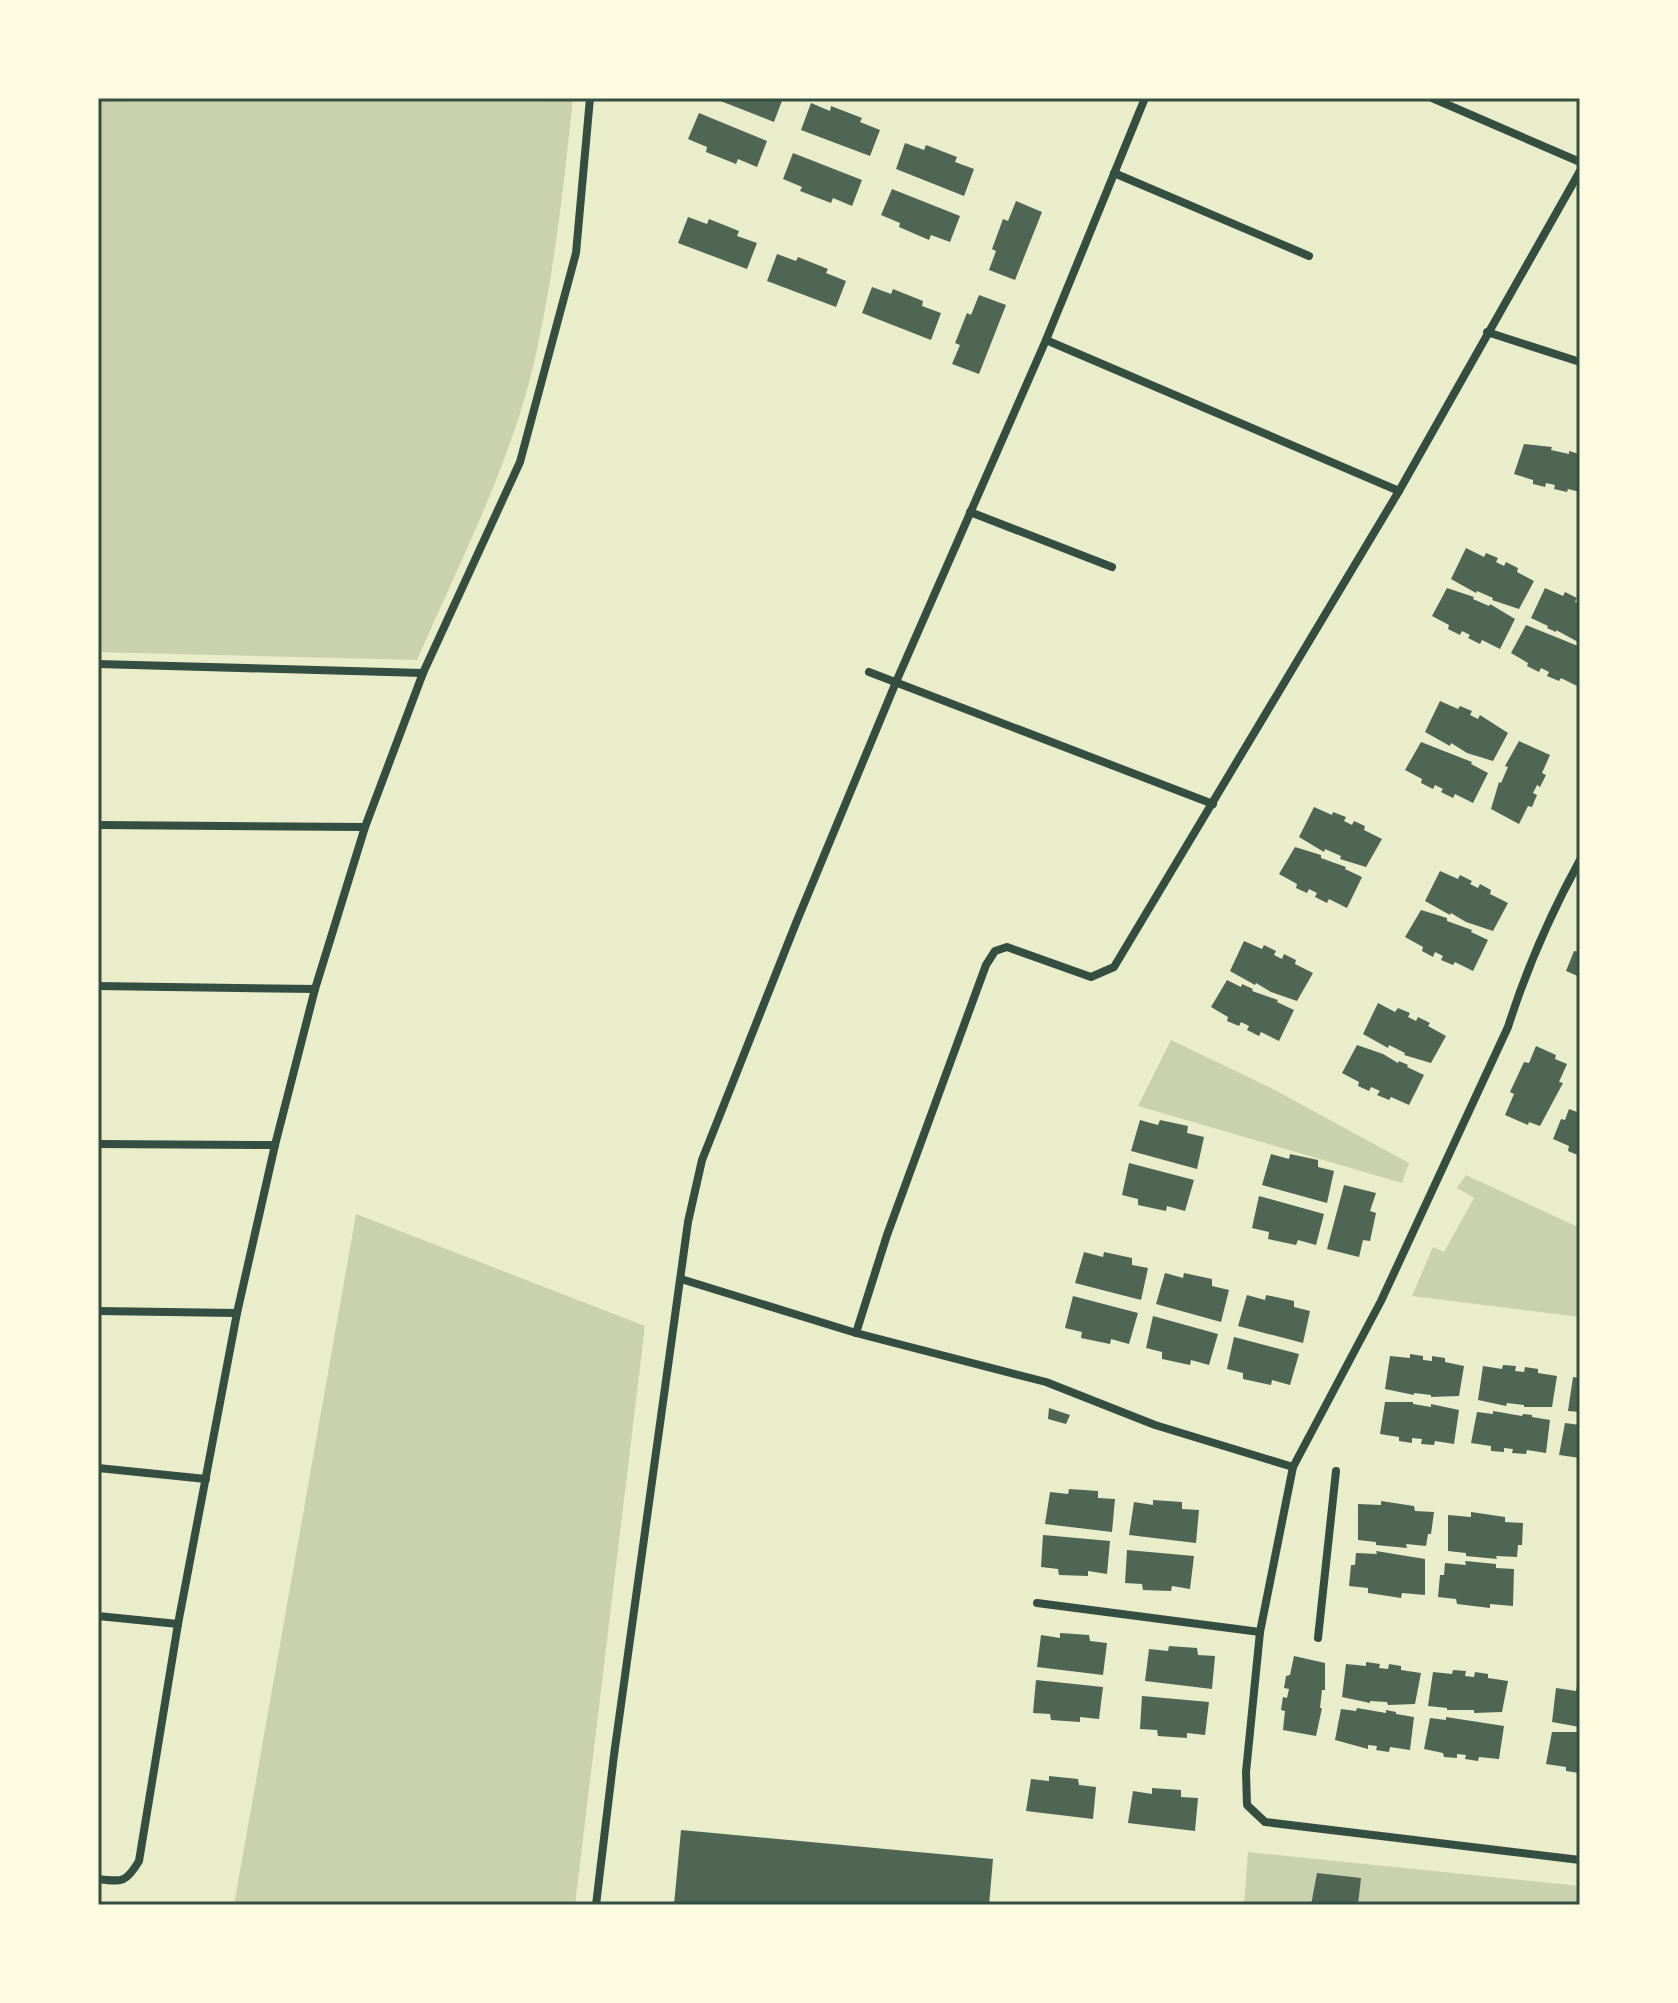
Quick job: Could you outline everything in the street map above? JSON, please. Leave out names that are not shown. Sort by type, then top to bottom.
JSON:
[{"type":"street","points":[[98,1879],[120,1881],[131,1875],[139,1861],[178,1624],[237,1313],[275,1145],[315,989],[365,827],[423,673],[520,462],[576,253],[590,98]]},
{"type":"street","points":[[596,1905],[688,1222],[702,1160],[896,682],[1046,340],[1145,98]]},
{"type":"street","points":[[1432,98],[1580,162]]},
{"type":"street","points":[[856,1333],[887,1235],[986,965],[995,951],[1007,947],[1091,977],[1114,967],[1399,491],[1580,171]]},
{"type":"street","points":[[1114,173],[1309,256]]},
{"type":"street","points":[[1487,332],[1580,362]]},
{"type":"street","points":[[1046,340],[1399,491]]},
{"type":"street","points":[[970,512],[1112,567]]},
{"type":"street","points":[[98,664],[423,673]]},
{"type":"street","points":[[869,672],[1213,804]]},
{"type":"street","points":[[98,825],[365,827]]},
{"type":"street","points":[[1580,860],[1519,992],[1508,1027],[1387,1289],[1293,1467],[1260,1632],[1246,1772],[1247,1805],[1265,1822],[1580,1860]]},
{"type":"street","points":[[98,986],[315,989]]},
{"type":"street","points":[[98,1144],[275,1145]]},
{"type":"street","points":[[681,1279],[856,1333],[1046,1382],[1155,1425],[1293,1467]]},
{"type":"street","points":[[98,1311],[237,1313]]},
{"type":"street","points":[[98,1468],[206,1479]]},
{"type":"street","points":[[1318,1638],[1336,1471]]},
{"type":"street","points":[[1037,1603],[1260,1632]]},
{"type":"street","points":[[98,1616],[178,1624]]},
{"type":"green space","points":[[98,98],[573,98],[551,274],[530,379],[493,487],[417,660],[98,652]]},
{"type":"green space","points":[[1171,1040],[1271,1088],[1409,1163],[1402,1183],[1138,1106]]},
{"type":"green space","points":[[1466,1175],[1580,1228],[1580,1317],[1412,1296],[1433,1247],[1444,1252],[1474,1198],[1457,1188]]},
{"type":"green space","points":[[356,1214],[645,1326],[575,1905],[234,1905]]},
{"type":"green space","points":[[1248,1852],[1580,1886],[1580,1905],[1244,1905]]},
{"type":"building","points":[[713,98],[783,98],[774,122]]},
{"type":"building","points":[[811,103],[830,111],[831,106],[862,118],[860,122],[880,130],[870,156],[801,130]]},
{"type":"building","points":[[699,113],[767,141],[757,167],[738,159],[736,164],[706,152],[707,147],[688,139]]},
{"type":"building","points":[[905,143],[924,150],[926,145],[957,157],[955,162],[974,169],[964,196],[896,169]]},
{"type":"building","points":[[793,153],[862,180],[852,206],[833,198],[831,203],[800,191],[802,187],[783,179]]},
{"type":"building","points":[[892,189],[960,216],[950,242],[931,235],[929,240],[881,215]]},
{"type":"building","points":[[1016,201],[1042,212],[1015,280],[989,270],[996,251],[992,249],[1003,219],[1008,221]]},
{"type":"building","points":[[688,217],[707,224],[709,219],[739,231],[737,236],[757,243],[747,269],[678,243]]},
{"type":"building","points":[[777,254],[796,261],[798,257],[828,269],[826,273],[846,281],[836,307],[767,281]]},
{"type":"building","points":[[872,287],[891,294],[893,289],[923,301],[922,306],[941,313],[931,340],[862,313]]},
{"type":"building","points":[[979,295],[1006,305],[979,374],[952,364],[960,345],[955,343],[967,313],[971,315]]},
{"type":"building","points":[[1524,444],[1579,454],[1580,492],[1554,489],[1555,485],[1546,483],[1545,487],[1533,484],[1533,480],[1514,474]]},
{"type":"building","points":[[1466,548],[1484,557],[1486,553],[1498,558],[1496,562],[1504,566],[1506,562],[1518,568],[1517,572],[1534,581],[1519,609],[1476,593],[1451,579]]},
{"type":"building","points":[[1447,588],[1490,604],[1515,619],[1500,649],[1482,640],[1480,644],[1462,631],[1460,635],[1432,616]]},
{"type":"building","points":[[1545,588],[1577,598],[1575,602],[1580,604],[1580,643],[1531,618]]},
{"type":"building","points":[[1526,625],[1578,646],[1579,687],[1561,678],[1559,681],[1547,676],[1549,672],[1541,668],[1539,672],[1527,666],[1528,663],[1511,653]]},
{"type":"building","points":[[1440,701],[1472,711],[1470,715],[1478,719],[1480,715],[1508,733],[1493,761],[1467,753],[1451,743],[1450,746],[1425,732]]},
{"type":"building","points":[[1519,741],[1550,755],[1542,773],[1546,775],[1533,793],[1537,795],[1532,807],[1528,806],[1519,824],[1491,809],[1499,782],[1508,767],[1505,766]]},
{"type":"building","points":[[1421,742],[1472,762],[1488,773],[1473,803],[1455,794],[1453,798],[1435,785],[1433,789],[1405,770]]},
{"type":"building","points":[[1314,807],[1346,817],[1344,821],[1365,826],[1364,830],[1382,839],[1366,867],[1340,859],[1341,856],[1325,849],[1324,852],[1299,837]]},
{"type":"building","points":[[1295,847],[1321,855],[1321,858],[1362,877],[1347,908],[1329,899],[1327,903],[1315,897],[1317,893],[1309,889],[1307,893],[1296,888],[1297,884],[1279,874]]},
{"type":"building","points":[[1440,871],[1458,879],[1460,875],[1478,888],[1480,884],[1491,890],[1490,894],[1508,903],[1493,931],[1450,915],[1425,901]]},
{"type":"building","points":[[1421,910],[1447,918],[1447,921],[1488,940],[1473,971],[1455,962],[1453,965],[1441,960],[1443,956],[1435,952],[1433,957],[1405,937]]},
{"type":"building","points":[[1244,941],[1262,949],[1264,945],[1276,951],[1274,955],[1282,959],[1284,954],[1313,973],[1297,1001],[1255,985],[1230,971]]},
{"type":"building","points":[[1574,951],[1580,952],[1580,977],[1566,971]]},
{"type":"building","points":[[1227,980],[1278,1000],[1294,1010],[1279,1041],[1261,1032],[1259,1036],[1247,1030],[1249,1026],[1241,1022],[1239,1026],[1227,1021],[1228,1017],[1211,1007]]},
{"type":"building","points":[[1378,1003],[1395,1012],[1398,1008],[1410,1013],[1408,1017],[1416,1021],[1418,1017],[1430,1023],[1428,1026],[1446,1036],[1431,1063],[1404,1055],[1363,1034]]},
{"type":"building","points":[[1357,1045],[1408,1065],[1424,1075],[1409,1105],[1377,1095],[1380,1091],[1371,1087],[1369,1091],[1358,1086],[1359,1082],[1342,1073]]},
{"type":"building","points":[[1536,1046],[1567,1064],[1559,1082],[1563,1083],[1540,1126],[1529,1122],[1528,1125],[1505,1115],[1514,1094],[1510,1092],[1524,1062],[1529,1063]]},
{"type":"building","points":[[1569,1109],[1580,1113],[1580,1156],[1568,1151],[1569,1146],[1553,1139]]},
{"type":"building","points":[[1140,1120],[1158,1125],[1160,1120],[1188,1126],[1187,1133],[1204,1137],[1197,1169],[1131,1151]]},
{"type":"building","points":[[1271,1154],[1289,1159],[1290,1154],[1318,1160],[1318,1167],[1334,1171],[1327,1203],[1262,1185]]},
{"type":"building","points":[[1129,1163],[1194,1180],[1185,1211],[1167,1206],[1166,1211],[1138,1205],[1138,1199],[1122,1195]]},
{"type":"building","points":[[1344,1185],[1376,1193],[1370,1211],[1376,1213],[1370,1241],[1363,1240],[1359,1257],[1327,1249]]},
{"type":"building","points":[[1259,1196],[1324,1214],[1316,1245],[1298,1240],[1296,1245],[1268,1239],[1269,1232],[1252,1228]]},
{"type":"building","points":[[1084,1252],[1103,1257],[1104,1252],[1132,1258],[1132,1265],[1148,1268],[1141,1300],[1075,1283]]},
{"type":"building","points":[[1165,1273],[1183,1278],[1184,1273],[1212,1279],[1212,1286],[1229,1290],[1221,1322],[1156,1304]]},
{"type":"building","points":[[1247,1295],[1265,1300],[1266,1295],[1294,1301],[1294,1307],[1310,1311],[1303,1343],[1238,1326]]},
{"type":"building","points":[[1073,1296],[1138,1313],[1129,1344],[1111,1339],[1110,1344],[1081,1338],[1082,1332],[1065,1328]]},
{"type":"building","points":[[1153,1316],[1218,1334],[1209,1365],[1191,1360],[1190,1365],[1162,1359],[1162,1352],[1146,1348]]},
{"type":"building","points":[[1234,1337],[1299,1354],[1290,1385],[1272,1380],[1271,1385],[1243,1379],[1243,1373],[1227,1369]]},
{"type":"building","points":[[1410,1354],[1423,1356],[1423,1360],[1432,1361],[1432,1356],[1445,1358],[1445,1362],[1464,1366],[1459,1396],[1431,1397],[1385,1389],[1390,1356],[1410,1358]]},
{"type":"building","points":[[1503,1365],[1516,1366],[1515,1371],[1524,1372],[1525,1367],[1557,1376],[1552,1407],[1524,1407],[1507,1403],[1506,1406],[1478,1400],[1483,1366],[1502,1369]]},
{"type":"building","points":[[1573,1377],[1580,1378],[1580,1412],[1568,1411]]},
{"type":"building","points":[[1385,1402],[1413,1402],[1459,1410],[1454,1444],[1435,1441],[1434,1445],[1421,1444],[1422,1439],[1412,1438],[1412,1443],[1380,1434]]},
{"type":"building","points":[[1049,1408],[1070,1415],[1066,1424],[1048,1419]]},
{"type":"building","points":[[1493,1411],[1550,1420],[1546,1453],[1527,1450],[1526,1454],[1512,1453],[1513,1449],[1504,1448],[1504,1452],[1491,1451],[1491,1446],[1471,1443],[1477,1412],[1493,1414]]},
{"type":"building","points":[[1565,1423],[1580,1425],[1580,1458],[1559,1455]]},
{"type":"building","points":[[1069,1489],[1098,1491],[1098,1498],[1115,1499],[1112,1532],[1045,1524],[1050,1492],[1068,1494]]},
{"type":"building","points":[[1153,1500],[1182,1502],[1182,1509],[1199,1510],[1196,1543],[1129,1535],[1134,1502],[1153,1505]]},
{"type":"building","points":[[1381,1501],[1414,1506],[1415,1511],[1434,1512],[1426,1546],[1406,1544],[1407,1548],[1358,1540],[1358,1504],[1381,1505]]},
{"type":"building","points":[[1471,1512],[1505,1517],[1505,1522],[1523,1523],[1522,1545],[1518,1545],[1517,1557],[1496,1556],[1497,1559],[1448,1551],[1448,1515],[1471,1517]]},
{"type":"building","points":[[1043,1535],[1110,1541],[1107,1574],[1088,1571],[1088,1576],[1059,1575],[1058,1569],[1041,1567]]},
{"type":"building","points":[[1127,1550],[1194,1556],[1190,1589],[1172,1586],[1171,1591],[1143,1590],[1142,1584],[1125,1583]]},
{"type":"building","points":[[1376,1551],[1425,1559],[1425,1595],[1402,1593],[1401,1598],[1368,1593],[1368,1588],[1349,1586],[1351,1565],[1355,1565],[1356,1553],[1377,1554]]},
{"type":"building","points":[[1465,1561],[1514,1569],[1513,1606],[1490,1604],[1490,1608],[1457,1604],[1456,1599],[1438,1597],[1440,1575],[1444,1575],[1445,1563],[1466,1565]]},
{"type":"building","points":[[1060,1633],[1089,1635],[1090,1641],[1107,1643],[1103,1675],[1037,1667],[1041,1635],[1060,1638]]},
{"type":"building","points":[[1169,1646],[1197,1648],[1198,1655],[1215,1656],[1212,1689],[1145,1681],[1149,1649],[1168,1651]]},
{"type":"building","points":[[1294,1656],[1325,1663],[1325,1690],[1322,1690],[1316,1736],[1283,1730],[1285,1711],[1281,1710],[1283,1697],[1287,1698],[1289,1689],[1284,1688]]},
{"type":"building","points":[[1366,1662],[1380,1664],[1379,1668],[1388,1669],[1389,1664],[1401,1666],[1401,1670],[1421,1673],[1415,1704],[1388,1705],[1387,1702],[1370,1703],[1342,1697],[1346,1664],[1366,1666]]},
{"type":"building","points":[[1453,1670],[1466,1671],[1465,1676],[1474,1677],[1475,1672],[1508,1681],[1502,1712],[1474,1713],[1474,1710],[1428,1706],[1433,1672],[1452,1674]]},
{"type":"building","points":[[1036,1680],[1103,1687],[1099,1719],[1080,1717],[1080,1722],[1051,1720],[1050,1714],[1033,1713]]},
{"type":"building","points":[[1577,1686],[1580,1687],[1580,1727],[1552,1722],[1556,1688],[1576,1691]]},
{"type":"building","points":[[1142,1696],[1209,1702],[1205,1735],[1187,1733],[1187,1738],[1158,1736],[1157,1730],[1140,1729]]},
{"type":"building","points":[[1357,1708],[1386,1713],[1386,1710],[1414,1717],[1410,1750],[1390,1747],[1389,1752],[1376,1750],[1377,1746],[1368,1745],[1368,1749],[1335,1740],[1341,1709],[1356,1711]]},
{"type":"building","points":[[1446,1717],[1504,1726],[1499,1759],[1479,1757],[1478,1761],[1457,1754],[1457,1758],[1444,1757],[1443,1753],[1424,1749],[1430,1718],[1446,1720]]},
{"type":"building","points":[[1552,1732],[1580,1732],[1579,1773],[1546,1764]]},
{"type":"building","points":[[1049,1776],[1078,1779],[1079,1785],[1096,1787],[1093,1819],[1026,1811],[1031,1779],[1049,1781]]},
{"type":"building","points":[[1152,1788],[1181,1790],[1181,1797],[1198,1798],[1195,1831],[1128,1823],[1133,1791],[1152,1794]]},
{"type":"building","points":[[681,1830],[993,1859],[989,1905],[674,1905]]},
{"type":"building","points":[[1317,1873],[1361,1878],[1358,1905],[1311,1905]]}]
